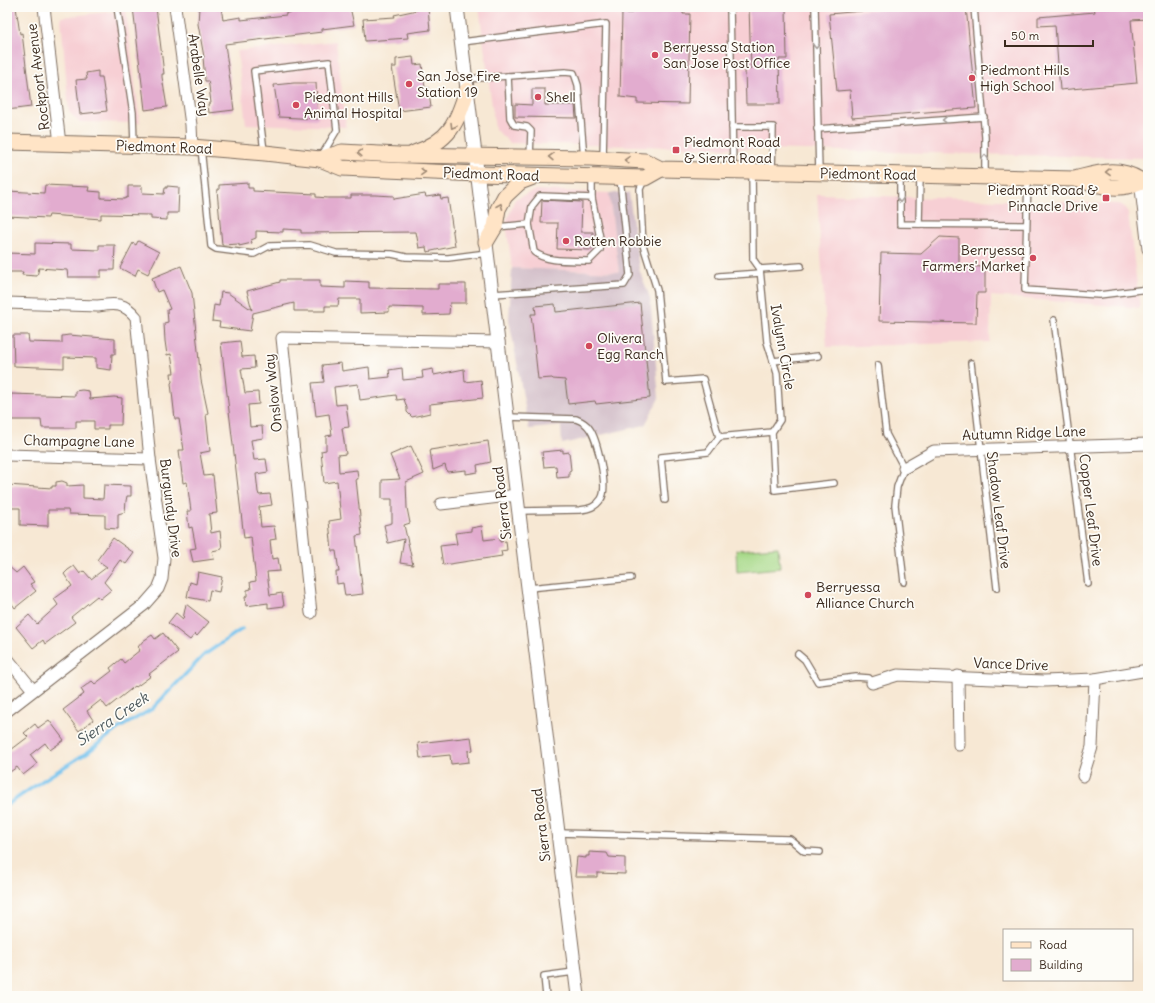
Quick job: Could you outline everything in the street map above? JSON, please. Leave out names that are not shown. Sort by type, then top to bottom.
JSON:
[{"type":"main road","points":[[406,155],[424,150],[448,135],[459,115],[466,84]]},
{"type":"main road","name":"Piedmont Road","points":[[7,142],[196,148],[264,152],[320,159],[342,168],[478,174],[592,178],[645,178],[661,169]]},
{"type":"main road","name":"Piedmont Road","points":[[320,159],[342,152],[406,155],[584,158],[645,161],[661,169],[1075,179],[1106,186],[1128,186],[1144,180]]},
{"type":"main road","points":[[486,247],[495,227],[498,209],[505,196],[520,182],[535,176]]},
{"type":"street","name":"Rockport Avenue","points":[[44,7],[60,144]]},
{"type":"street","name":"Arabelle Way","points":[[175,7],[191,125],[196,148]]},
{"type":"street","name":"Sierra Road","points":[[457,7],[578,996]]},
{"type":"street","points":[[1144,180],[1148,249]]},
{"type":"street","name":"Burgundy Drive","points":[[7,303],[98,306],[113,304],[122,305],[130,310],[136,317],[138,326],[137,343],[150,459],[164,558],[162,579],[158,589],[144,605],[7,711]]},
{"type":"street","name":"Onslow Way","points":[[311,613],[282,338],[498,342]]},
{"type":"street","name":"Autumn Ridge Lane","points":[[904,468],[934,451],[1148,444]]},
{"type":"street","name":"Champagne Lane","points":[[7,455],[150,459]]},
{"type":"street","points":[[441,504],[517,495]]},
{"type":"street","points":[[7,658],[33,690]]},
{"type":"street","name":"Vance Drive","points":[[872,683],[898,675],[958,676],[1044,681],[1095,679],[1148,670]]},
{"type":"street","points":[[958,676],[959,745]]},
{"type":"street","points":[[1083,776],[1092,747],[1095,679]]},
{"type":"lane","points":[[117,7],[133,113],[134,146]]},
{"type":"lane","points":[[730,7],[733,171]]},
{"type":"lane","points":[[815,7],[818,173]]},
{"type":"lane","points":[[974,7],[984,117],[986,177]]},
{"type":"lane","points":[[462,42],[606,24],[602,159]]},
{"type":"lane","points":[[264,152],[254,71],[329,62],[337,130],[320,159]]},
{"type":"lane","points":[[466,84],[508,76],[565,72],[574,73],[578,85],[584,158]]},
{"type":"lane","points":[[508,76],[510,118],[514,125],[527,127],[531,131],[530,157]]},
{"type":"lane","points":[[817,129],[984,117]]},
{"type":"lane","points":[[732,127],[773,127],[772,172]]},
{"type":"lane","points":[[196,148],[211,246],[216,249],[254,254],[269,246],[310,245],[336,254],[392,254],[406,257],[448,258],[486,247]]},
{"type":"lane","name":"Ivalynn Circle","points":[[752,171],[753,259],[760,271],[767,342],[777,373],[780,420],[772,432]]},
{"type":"lane","points":[[900,175],[900,224],[1026,225]]},
{"type":"lane","points":[[919,224],[920,175]]},
{"type":"lane","points":[[592,178],[592,198],[601,243],[600,250],[589,260],[552,258],[539,256],[534,252],[529,224],[532,206],[540,196],[592,198]]},
{"type":"lane","points":[[493,294],[624,285],[630,275],[620,178]]},
{"type":"lane","points":[[645,178],[640,189],[643,245],[657,290],[666,382],[703,379],[720,437]]},
{"type":"lane","points":[[1028,178],[1025,290],[1099,295],[1148,289]]},
{"type":"lane","points":[[495,227],[529,224]]},
{"type":"lane","points":[[719,276],[802,266]]},
{"type":"lane","name":"Copper Leaf Drive","points":[[1054,320],[1088,584]]},
{"type":"lane","points":[[774,361],[818,356]]},
{"type":"lane","name":"Shadow Leaf Drive","points":[[971,363],[997,588]]},
{"type":"lane","points":[[878,365],[886,434],[904,468],[897,487],[895,505],[904,582]]},
{"type":"lane","points":[[508,417],[576,419],[584,423],[594,436],[604,484],[602,498],[596,506],[580,510],[519,511]]},
{"type":"lane","points":[[665,500],[661,457],[708,452],[720,437],[772,432],[775,490],[834,483]]},
{"type":"lane","points":[[528,588],[631,578]]},
{"type":"lane","points":[[798,654],[805,660],[818,682],[856,677],[869,678],[872,683]]},
{"type":"lane","points":[[557,833],[790,839],[804,851],[820,852]]},
{"type":"lane","points":[[546,996],[544,976],[575,972]]},
{"type":"shaded area","points":[[479,7],[1148,7],[1148,158],[510,143],[495,129]]},
{"type":"shaded area","points":[[126,10],[140,123],[79,122],[69,112],[61,17]]},
{"type":"shaded area","points":[[336,41],[346,127],[246,124],[237,51]]},
{"type":"shaded area","points":[[536,190],[609,193],[619,272],[512,268],[506,223],[515,199]]},
{"type":"shaded area","points":[[609,193],[629,193],[639,269],[650,298],[659,398],[645,425],[562,444],[561,426],[529,429],[509,319],[512,268],[619,272]]},
{"type":"shaded area","points":[[817,194],[1120,204],[1126,208],[1128,213],[1140,308],[991,296],[990,342],[827,347]]},
{"type":"green space","points":[[778,547],[780,568],[737,572],[736,550]]},
{"type":"building","points":[[7,7],[16,7],[20,34],[22,33],[31,107],[7,110]]},
{"type":"building","points":[[133,7],[156,7],[164,74],[162,74],[162,77],[167,107],[145,110]]},
{"type":"building","points":[[199,7],[221,7],[223,20],[241,17],[241,20],[286,15],[286,13],[299,11],[310,10],[310,12],[329,10],[329,7],[350,7],[354,25],[322,29],[322,32],[225,44],[234,110],[209,113],[208,104],[211,103],[208,81],[205,81],[204,57],[198,24]]},
{"type":"building","points":[[416,7],[428,8],[430,30],[407,33],[408,38],[365,41],[363,19],[395,17],[394,15],[417,10]]},
{"type":"building","points":[[749,7],[786,7],[787,59],[779,59],[780,104],[746,104],[745,69],[751,69]]},
{"type":"building","points":[[905,7],[966,7],[976,108],[852,118],[850,90],[837,91],[829,14]]},
{"type":"building","points":[[1094,7],[1128,7],[1128,9],[1148,7],[1148,19],[1131,20],[1137,83],[1060,90],[1055,25],[1038,26],[1038,17],[1095,12]]},
{"type":"building","name":"Berryessa Station San Jose Post Office","points":[[632,10],[683,11],[683,14],[690,14],[688,104],[637,103],[637,99],[620,97],[622,13],[632,13]]},
{"type":"building","name":"San Jose Fire Station 19","points":[[413,57],[414,65],[422,64],[425,88],[428,87],[431,107],[399,111],[392,67],[396,67],[396,59]]},
{"type":"building","points":[[98,71],[98,77],[102,77],[107,111],[80,114],[76,80],[87,79],[86,73]]},
{"type":"building","name":"Piedmont Hills Animal Hospital","points":[[316,83],[318,119],[279,117],[274,85]]},
{"type":"building","points":[[532,89],[545,89],[545,105],[575,105],[576,118],[515,117],[515,104],[532,105]]},
{"type":"building","points":[[248,183],[248,188],[253,188],[253,191],[316,194],[316,197],[328,198],[351,198],[351,195],[375,195],[394,196],[394,199],[425,194],[426,197],[440,195],[441,199],[448,198],[455,246],[427,252],[426,247],[419,248],[416,232],[301,233],[301,230],[283,229],[283,232],[256,231],[256,238],[251,240],[252,243],[239,246],[239,244],[222,245],[217,190],[219,190],[219,185]]},
{"type":"building","points":[[45,185],[89,187],[88,191],[101,192],[101,198],[124,199],[128,197],[128,186],[142,186],[142,193],[164,194],[167,186],[178,187],[178,213],[167,213],[167,220],[151,219],[151,215],[101,214],[101,219],[49,215],[48,218],[7,216],[7,191],[44,193]]},
{"type":"building","points":[[542,200],[582,202],[581,232],[593,232],[592,250],[557,249],[558,223],[541,223]]},
{"type":"building","points":[[940,237],[959,238],[959,266],[985,267],[985,293],[977,293],[976,323],[879,321],[881,253],[921,254]]},
{"type":"building","points":[[138,241],[159,252],[148,274],[138,269],[135,276],[120,268],[133,243],[136,245]]},
{"type":"building","points":[[35,243],[71,244],[71,249],[99,250],[99,245],[115,245],[114,270],[101,270],[101,277],[68,277],[67,270],[39,268],[37,276],[22,275],[23,272],[7,272],[7,253],[35,254]]},
{"type":"building","points":[[181,266],[192,293],[201,380],[208,413],[206,414],[210,451],[200,453],[204,476],[213,475],[217,513],[209,514],[211,533],[220,531],[222,549],[212,551],[214,559],[193,562],[190,549],[196,548],[192,527],[189,528],[187,511],[191,511],[187,482],[183,483],[179,450],[184,450],[179,419],[175,419],[171,383],[171,373],[174,373],[171,354],[167,355],[165,341],[164,323],[168,322],[167,310],[170,309],[162,290],[157,292],[152,278]]},
{"type":"building","points":[[280,280],[320,280],[320,287],[345,288],[345,281],[369,282],[369,288],[438,289],[438,284],[466,284],[466,303],[450,303],[449,314],[423,315],[423,308],[389,307],[389,312],[360,313],[360,299],[339,299],[338,306],[325,306],[325,311],[294,311],[294,303],[253,313],[250,331],[219,327],[220,322],[212,321],[214,305],[219,306],[221,292],[228,293],[252,310],[247,291],[280,282]]},
{"type":"building","name":"Olivera Egg Ranch","points":[[640,303],[650,398],[596,404],[595,401],[568,404],[565,380],[552,378],[538,379],[531,314],[536,314],[535,306],[555,304],[556,312]]},
{"type":"building","points":[[13,335],[28,335],[29,342],[62,343],[62,336],[69,335],[115,339],[115,354],[112,354],[111,370],[96,368],[96,358],[64,357],[64,368],[14,366]]},
{"type":"building","points":[[240,341],[242,357],[254,356],[255,368],[241,369],[245,393],[258,392],[259,404],[248,405],[250,427],[262,426],[263,438],[251,440],[254,460],[266,459],[268,472],[256,474],[258,492],[259,495],[270,494],[272,505],[259,507],[261,527],[274,526],[276,539],[270,540],[272,559],[278,558],[280,571],[267,572],[270,595],[282,593],[284,606],[268,608],[268,603],[246,606],[245,597],[247,596],[247,590],[251,589],[250,582],[256,581],[251,537],[244,538],[221,343]]},
{"type":"building","points":[[341,363],[342,371],[369,367],[370,379],[390,377],[389,370],[402,368],[403,380],[423,378],[422,371],[433,369],[434,375],[464,369],[465,382],[481,380],[483,398],[430,404],[430,413],[412,417],[407,412],[404,399],[397,400],[396,395],[360,400],[358,384],[334,387],[336,405],[346,404],[349,427],[342,428],[346,454],[338,455],[339,472],[357,470],[358,479],[356,479],[362,535],[356,536],[363,594],[345,596],[343,583],[337,584],[336,572],[339,572],[336,551],[332,551],[329,521],[341,519],[337,481],[324,483],[321,451],[326,450],[326,436],[332,435],[329,414],[316,416],[312,383],[324,382],[322,365]]},
{"type":"building","points":[[75,391],[89,391],[90,399],[114,397],[122,398],[121,425],[108,425],[108,429],[94,429],[94,421],[76,421],[76,428],[42,428],[41,420],[7,420],[7,398],[11,398],[11,394],[75,396]]},
{"type":"building","points":[[488,441],[491,462],[477,465],[478,472],[466,474],[466,470],[447,472],[445,465],[433,470],[430,450]]},
{"type":"building","points":[[411,446],[424,474],[406,482],[407,508],[410,523],[404,525],[413,565],[400,563],[404,539],[388,543],[384,525],[392,523],[392,499],[382,499],[382,480],[400,479],[390,455]]},
{"type":"building","points":[[563,450],[563,453],[569,452],[571,470],[569,471],[569,477],[557,478],[556,466],[544,467],[542,452]]},
{"type":"building","points":[[62,481],[67,483],[67,486],[83,485],[83,498],[103,499],[104,485],[131,486],[131,496],[127,496],[125,512],[118,514],[118,529],[105,528],[105,515],[69,514],[68,510],[48,510],[48,526],[20,525],[20,508],[7,508],[7,485],[52,488],[52,486],[56,486],[56,482]]},
{"type":"building","points":[[482,526],[484,540],[500,538],[500,542],[506,541],[507,550],[501,551],[502,556],[443,565],[440,546],[457,544],[455,533],[471,531],[471,528]]},
{"type":"building","points":[[113,538],[134,553],[126,564],[120,560],[104,582],[111,590],[100,599],[97,596],[71,617],[75,622],[45,644],[43,640],[33,648],[16,627],[29,615],[37,624],[58,605],[54,599],[72,586],[64,574],[74,566],[80,574],[84,571],[91,579],[107,567],[97,560]]},
{"type":"building","points":[[7,565],[16,573],[23,567],[34,582],[30,584],[36,591],[15,608],[7,597]]},
{"type":"building","points":[[198,572],[222,577],[219,592],[210,590],[208,601],[187,597],[190,582],[196,584]]},
{"type":"building","points":[[186,604],[209,622],[197,636],[195,634],[190,640],[168,623],[176,613],[183,619]]},
{"type":"building","points":[[163,633],[178,652],[149,674],[151,676],[136,687],[135,686],[107,708],[101,700],[87,711],[93,720],[79,731],[63,710],[84,694],[81,689],[92,681],[95,684],[112,671],[110,668],[121,659],[124,663],[140,650],[138,647],[143,641],[152,635],[155,639]]},
{"type":"building","points":[[49,720],[64,740],[50,750],[45,743],[30,755],[37,764],[23,775],[17,767],[7,774],[7,753],[28,737],[24,733],[35,724],[38,728]]},
{"type":"building","points":[[471,737],[473,750],[468,751],[469,762],[451,764],[450,755],[420,758],[418,743]]},
{"type":"building","points":[[589,852],[607,853],[609,857],[625,858],[625,874],[597,873],[597,877],[575,877],[577,857],[586,858],[586,856],[589,856]]},
{"type":"waterway","name":"Sierra Creek","points":[[7,805],[88,752],[116,730],[152,709],[204,655],[242,629]]},
{"type":"place","name":"Berryessa Station San Jose Post Office","points":[[655,55]]},
{"type":"place","name":"Piedmont Hills High School","points":[[972,78]]},
{"type":"place","name":"San Jose Fire Station 19","points":[[409,84]]},
{"type":"place","name":"Shell","points":[[538,97]]},
{"type":"place","name":"Piedmont Hills Animal Hospital","points":[[296,105]]},
{"type":"place","name":"Piedmont Road & Sierra Road","points":[[676,150]]},
{"type":"place","name":"Piedmont Road & Pinnacle Drive","points":[[1106,198]]},
{"type":"place","name":"Rotten Robbie","points":[[566,241]]},
{"type":"place","name":"Berryessa Farmers' Market","points":[[1033,258]]},
{"type":"place","name":"Olivera Egg Ranch","points":[[589,346]]},
{"type":"place","name":"Berryessa Alliance Church","points":[[808,595]]}]
